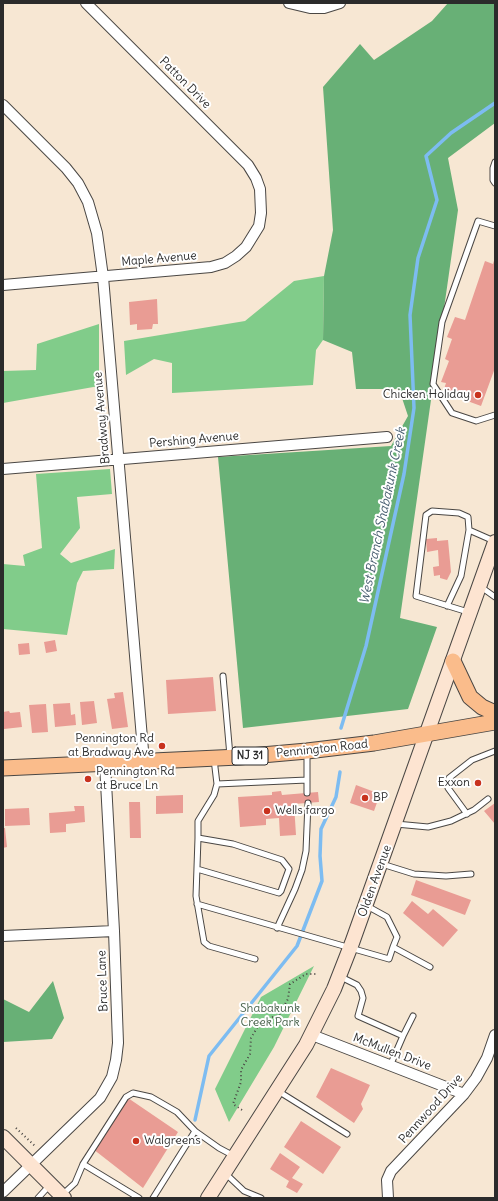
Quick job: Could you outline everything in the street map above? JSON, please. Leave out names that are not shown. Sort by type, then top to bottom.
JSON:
[{"type":"main road","name":"Olden Avenue","points":[[209,1198],[312,1035],[339,976],[381,864],[495,542]]},
{"type":"main road","points":[[453,662],[470,697],[482,707],[495,714]]},
{"type":"main road","name":"Pennington Road","points":[[3,768],[144,762],[307,751],[374,743],[495,722]]},
{"type":"main road","points":[[3,1137],[63,1197]]},
{"type":"street","name":"Patton Drive","points":[[86,3],[242,158],[256,178],[259,186]]},
{"type":"street","points":[[289,3],[310,8],[324,8],[340,3]]},
{"type":"street","name":"Bradway Avenue","points":[[3,105],[66,168],[78,183],[88,202],[94,220],[103,277],[144,762]]},
{"type":"street","name":"Maple Avenue","points":[[3,286],[211,267],[231,259],[246,247],[258,226],[262,201],[259,186]]},
{"type":"street","name":"Pershing Avenue","points":[[3,469],[387,437]]},
{"type":"street","name":"Bruce Lane","points":[[3,1192],[100,1098],[112,1076],[118,1043],[114,931],[105,764]]},
{"type":"street","points":[[3,936],[114,931]]},
{"type":"street","name":"Pennwood Drive","points":[[388,1198],[387,1180],[391,1171],[464,1094],[476,1078],[487,1058],[495,1034]]},
{"type":"street","name":"McMullen Drive","points":[[312,1035],[464,1094]]},
{"type":"lane","points":[[495,162],[493,168],[493,180],[495,183]]},
{"type":"lane","points":[[495,226],[478,221],[442,322],[433,384],[452,413],[476,421],[495,416]]},
{"type":"lane","points":[[448,606],[461,576],[469,530],[468,517],[459,512],[432,511],[426,515],[416,596],[448,606],[470,612]]},
{"type":"lane","points":[[469,530],[495,542]]},
{"type":"lane","points":[[480,586],[495,597]]},
{"type":"lane","points":[[223,676],[230,757]]},
{"type":"lane","points":[[307,751],[307,793]]},
{"type":"lane","points":[[467,814],[448,788],[450,778],[472,760],[495,751]]},
{"type":"lane","points":[[214,758],[217,784],[214,795],[198,821],[197,904],[204,942],[209,946],[255,959]]},
{"type":"lane","points":[[217,784],[307,780]]},
{"type":"lane","points":[[395,824],[428,827],[451,821],[467,814],[488,799]]},
{"type":"lane","points":[[277,928],[302,870],[306,851],[308,803]]},
{"type":"lane","points":[[197,869],[278,893],[281,891],[289,869],[282,860],[232,844],[198,838]]},
{"type":"lane","points":[[381,864],[414,874],[446,876],[471,874]]},
{"type":"lane","points":[[197,904],[350,950],[389,959],[397,937],[387,917],[366,905]]},
{"type":"lane","points":[[393,947],[430,967]]},
{"type":"lane","points":[[339,976],[357,985],[361,991],[363,998],[358,1016],[403,1036]]},
{"type":"lane","points":[[390,1066],[413,1016]]},
{"type":"lane","points":[[277,1091],[347,1134]]},
{"type":"lane","points":[[63,1197],[74,1183],[84,1164],[126,1097],[133,1093],[151,1098],[177,1112],[195,1131],[219,1148],[235,1156]]},
{"type":"lane","points":[[153,1198],[195,1131]]},
{"type":"lane","points":[[84,1164],[139,1198]]},
{"type":"lane","points":[[224,1173],[244,1191],[260,1198]]},
{"type":"lane","points":[[38,1198],[51,1184]]},
{"type":"path","points":[[242,1110],[233,1104],[241,1082],[241,1070],[250,1054],[251,1038],[261,1021],[279,1015],[288,999],[290,984],[306,974],[316,974]]},
{"type":"path","points":[[16,1128],[35,1147]]},
{"type":"green space","points":[[448,3],[495,3],[495,123],[448,158],[458,210],[400,618],[437,627],[408,709],[243,728],[218,457],[391,446],[408,416],[399,389],[356,389],[352,352],[323,340],[324,276],[333,230],[323,87],[360,44],[374,60],[432,21]]},
{"type":"green space","points":[[324,276],[323,340],[316,350],[313,385],[172,393],[172,363],[154,359],[126,375],[124,341],[245,321],[294,281]]},
{"type":"green space","points":[[99,324],[99,386],[3,403],[3,371],[36,370],[37,344]]},
{"type":"green space","points":[[110,469],[112,494],[77,497],[80,528],[60,554],[71,563],[115,549],[114,569],[83,571],[77,583],[67,635],[3,629],[3,564],[25,566],[23,555],[42,548],[36,474]]},
{"type":"green space","name":"Shabakunk Creek Park","points":[[314,966],[274,1047],[229,1122],[215,1089],[261,997]]},
{"type":"green space","points":[[53,981],[64,1018],[52,1039],[3,1042],[3,999],[29,1012]]},
{"type":"building","points":[[495,257],[495,368],[481,406],[443,392],[446,383],[441,382],[449,361],[445,359],[452,339],[447,337],[455,317],[465,320],[485,261],[493,264]]},
{"type":"building","points":[[157,299],[158,324],[153,324],[152,329],[137,330],[137,324],[130,325],[129,302]]},
{"type":"building","points":[[437,538],[437,541],[448,540],[451,572],[447,580],[440,578],[440,575],[434,576],[433,567],[439,566],[438,550],[427,552],[426,539]]},
{"type":"building","points":[[55,640],[57,651],[46,653],[44,642]]},
{"type":"building","points":[[29,643],[30,654],[19,655],[18,644]]},
{"type":"building","points":[[213,677],[216,711],[168,714],[166,680]]},
{"type":"building","points":[[123,692],[128,727],[112,729],[107,699],[115,698],[114,693]]},
{"type":"building","points":[[94,701],[97,723],[82,725],[80,702]]},
{"type":"building","points":[[70,703],[71,715],[75,714],[76,725],[55,727],[53,704]]},
{"type":"building","points":[[46,704],[48,732],[32,733],[29,705]]},
{"type":"building","points":[[9,711],[10,713],[20,712],[22,727],[4,729],[3,712]]},
{"type":"building","name":"BP","points":[[356,785],[380,794],[374,811],[350,803]]},
{"type":"building","name":"Wells fargo","points":[[281,791],[282,795],[318,792],[319,802],[294,804],[296,835],[280,836],[279,818],[266,819],[266,825],[240,827],[238,797],[272,795],[272,792]]},
{"type":"building","points":[[183,795],[183,813],[156,814],[156,796]]},
{"type":"building","points":[[129,802],[140,802],[141,838],[130,838]]},
{"type":"building","points":[[495,803],[495,824],[484,811]]},
{"type":"building","points":[[74,806],[84,806],[85,822],[66,824],[66,832],[50,833],[49,813],[75,811]]},
{"type":"building","points":[[29,808],[30,825],[5,826],[5,809]]},
{"type":"building","points":[[3,828],[5,828],[7,847],[3,848]]},
{"type":"building","points":[[416,880],[471,900],[465,915],[411,895]]},
{"type":"building","points":[[412,901],[428,914],[433,909],[458,930],[443,947],[403,913]]},
{"type":"building","points":[[331,1068],[370,1085],[361,1104],[363,1109],[354,1123],[316,1097]]},
{"type":"building","name":"Walgreens","points":[[128,1098],[178,1132],[143,1188],[93,1149]]},
{"type":"building","points":[[301,1121],[341,1147],[323,1174],[284,1147]]},
{"type":"building","points":[[280,1153],[300,1167],[292,1178],[303,1184],[297,1193],[286,1187],[289,1181],[270,1169]]},
{"type":"waterway","name":"West Branch Shabakunk Creek","points":[[341,728],[366,646],[404,474],[414,408],[410,315],[418,258],[437,200],[426,156],[451,133],[495,103]]},
{"type":"waterway","name":"West Branch Shabakunk Creek","points":[[195,1120],[209,1056],[297,946],[322,881],[320,856],[321,829],[336,797],[340,772]]},
{"type":"place","name":"Chicken Holiday","points":[[478,395]]},
{"type":"place","name":"Pennington Rd at Bradway Ave","points":[[162,746]]},
{"type":"place","name":"Pennington Rd at Bruce Ln","points":[[88,779]]},
{"type":"place","name":"Exxon","points":[[478,783]]},
{"type":"place","name":"BP","points":[[365,798]]},
{"type":"place","name":"Wells fargo","points":[[267,811]]},
{"type":"place","name":"Walgreens","points":[[136,1141]]}]
